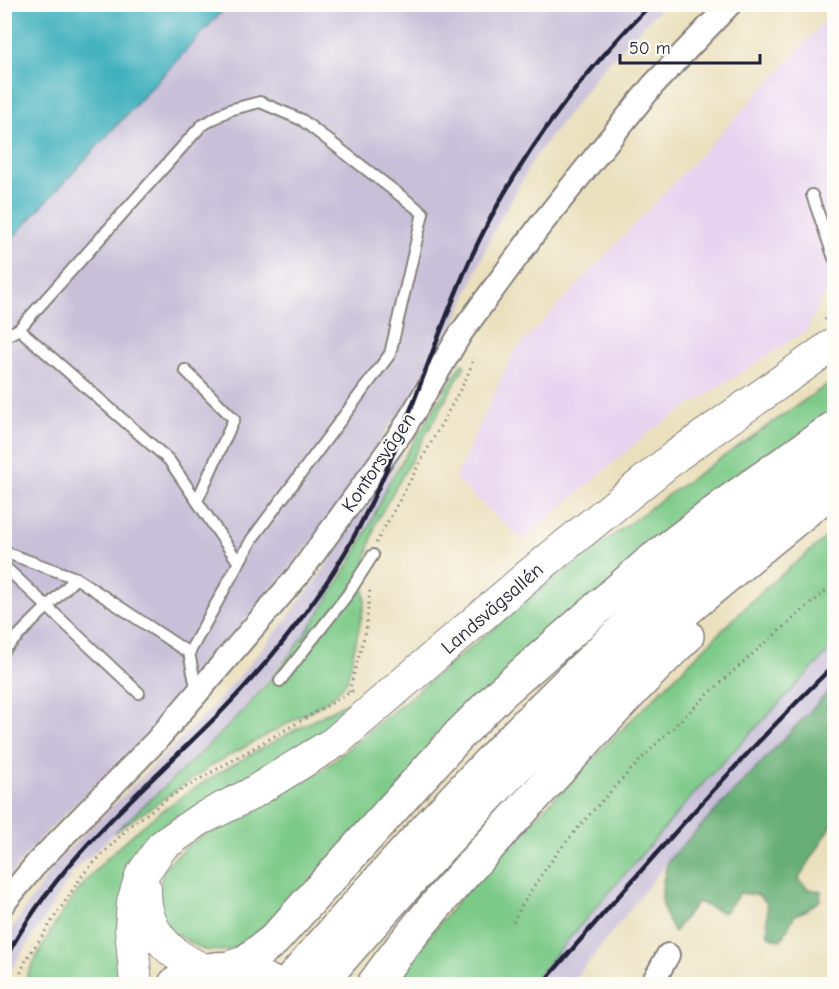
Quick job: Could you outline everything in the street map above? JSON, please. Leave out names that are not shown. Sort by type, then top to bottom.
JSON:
[{"type":"highway","points":[[175,984],[217,969],[244,963],[274,940],[459,735],[502,692],[650,562],[749,487],[834,428]]},
{"type":"highway","points":[[319,984],[341,940],[417,837],[553,698],[678,582],[834,451]]},
{"type":"highway","points":[[288,984],[341,940],[444,843],[569,715],[638,651],[834,488]]},
{"type":"highway","points":[[374,984],[406,939],[651,670],[776,554],[834,493]]},
{"type":"highway","points":[[217,969],[252,974],[274,984]]},
{"type":"main road","name":"Landsvägsallén","points":[[136,984],[131,928],[133,902],[148,864],[162,846],[187,827],[293,770],[335,742],[530,575],[828,336]]},
{"type":"main road","points":[[148,864],[145,880],[145,908],[155,933],[183,961],[217,969]]},
{"type":"street","name":"Kontorsvägen","points":[[4,903],[38,862],[156,741],[300,573],[403,430],[461,333],[539,227],[652,86],[730,4]]},
{"type":"street","points":[[652,984],[668,956]]},
{"type":"lane","points":[[4,337],[19,329],[201,126],[229,110],[260,102],[302,120],[423,213],[390,354],[252,539],[189,653],[197,692]]},
{"type":"lane","points":[[812,195],[834,258]]},
{"type":"lane","points":[[19,329],[170,460],[239,563]]},
{"type":"lane","points":[[185,370],[234,419],[197,501]]},
{"type":"lane","points":[[4,552],[76,578],[189,653]]},
{"type":"lane","points":[[280,681],[348,594],[374,555]]},
{"type":"lane","points":[[4,566],[49,605],[139,693]]},
{"type":"lane","points":[[4,650],[76,578]]},
{"type":"path","points":[[828,336],[834,304]]},
{"type":"path","points":[[348,693],[366,630],[374,555]]},
{"type":"path","points":[[513,922],[540,874],[654,744],[736,666],[834,584]]},
{"type":"shaded area","points":[[228,5],[663,5],[602,69],[535,157],[492,234],[379,505],[313,624],[241,713],[73,872],[5,980],[5,939],[58,860],[214,706],[287,619],[325,568],[367,487],[397,412],[346,499],[290,568],[151,730],[38,840],[5,882],[5,246]]},
{"type":"shaded area","points":[[834,9],[834,291],[822,298],[807,330],[649,432],[523,540],[455,479],[513,353],[791,59]]},
{"type":"shaded area","points":[[834,646],[834,686],[668,861],[571,984],[530,984],[706,780]]},
{"type":"green space","points":[[462,363],[465,366],[376,522],[363,571],[365,601],[347,681],[336,694],[317,707],[214,764],[114,833],[240,714],[284,663],[342,575],[375,514],[388,484]]},
{"type":"green space","points":[[834,380],[834,414],[338,854],[245,946],[223,951],[204,950],[172,932],[160,916],[158,893],[164,868],[190,843],[322,770],[542,588],[669,494]]},
{"type":"green space","points":[[834,531],[834,646],[706,780],[530,984],[390,984],[470,886],[602,749],[763,590]]},
{"type":"green space","points":[[378,685],[331,727],[232,791],[161,827],[139,849],[127,869],[124,984],[23,984],[47,938],[76,894],[106,859],[140,828],[177,800],[216,775]]},
{"type":"green space","points":[[834,686],[834,822],[798,880],[809,889],[821,891],[820,900],[807,910],[795,915],[781,940],[768,936],[767,903],[758,895],[740,893],[724,913],[697,902],[674,932],[665,915],[662,898],[663,880],[668,861]]},
{"type":"water","points":[[4,5],[228,5],[5,246]]},
{"type":"railway","points":[[4,961],[48,891],[74,860],[246,685],[285,640],[320,592],[366,514],[385,473],[451,304],[486,226],[505,191],[526,157],[572,93],[651,4]]},
{"type":"railway","points":[[542,984],[721,782],[834,665]]}]
